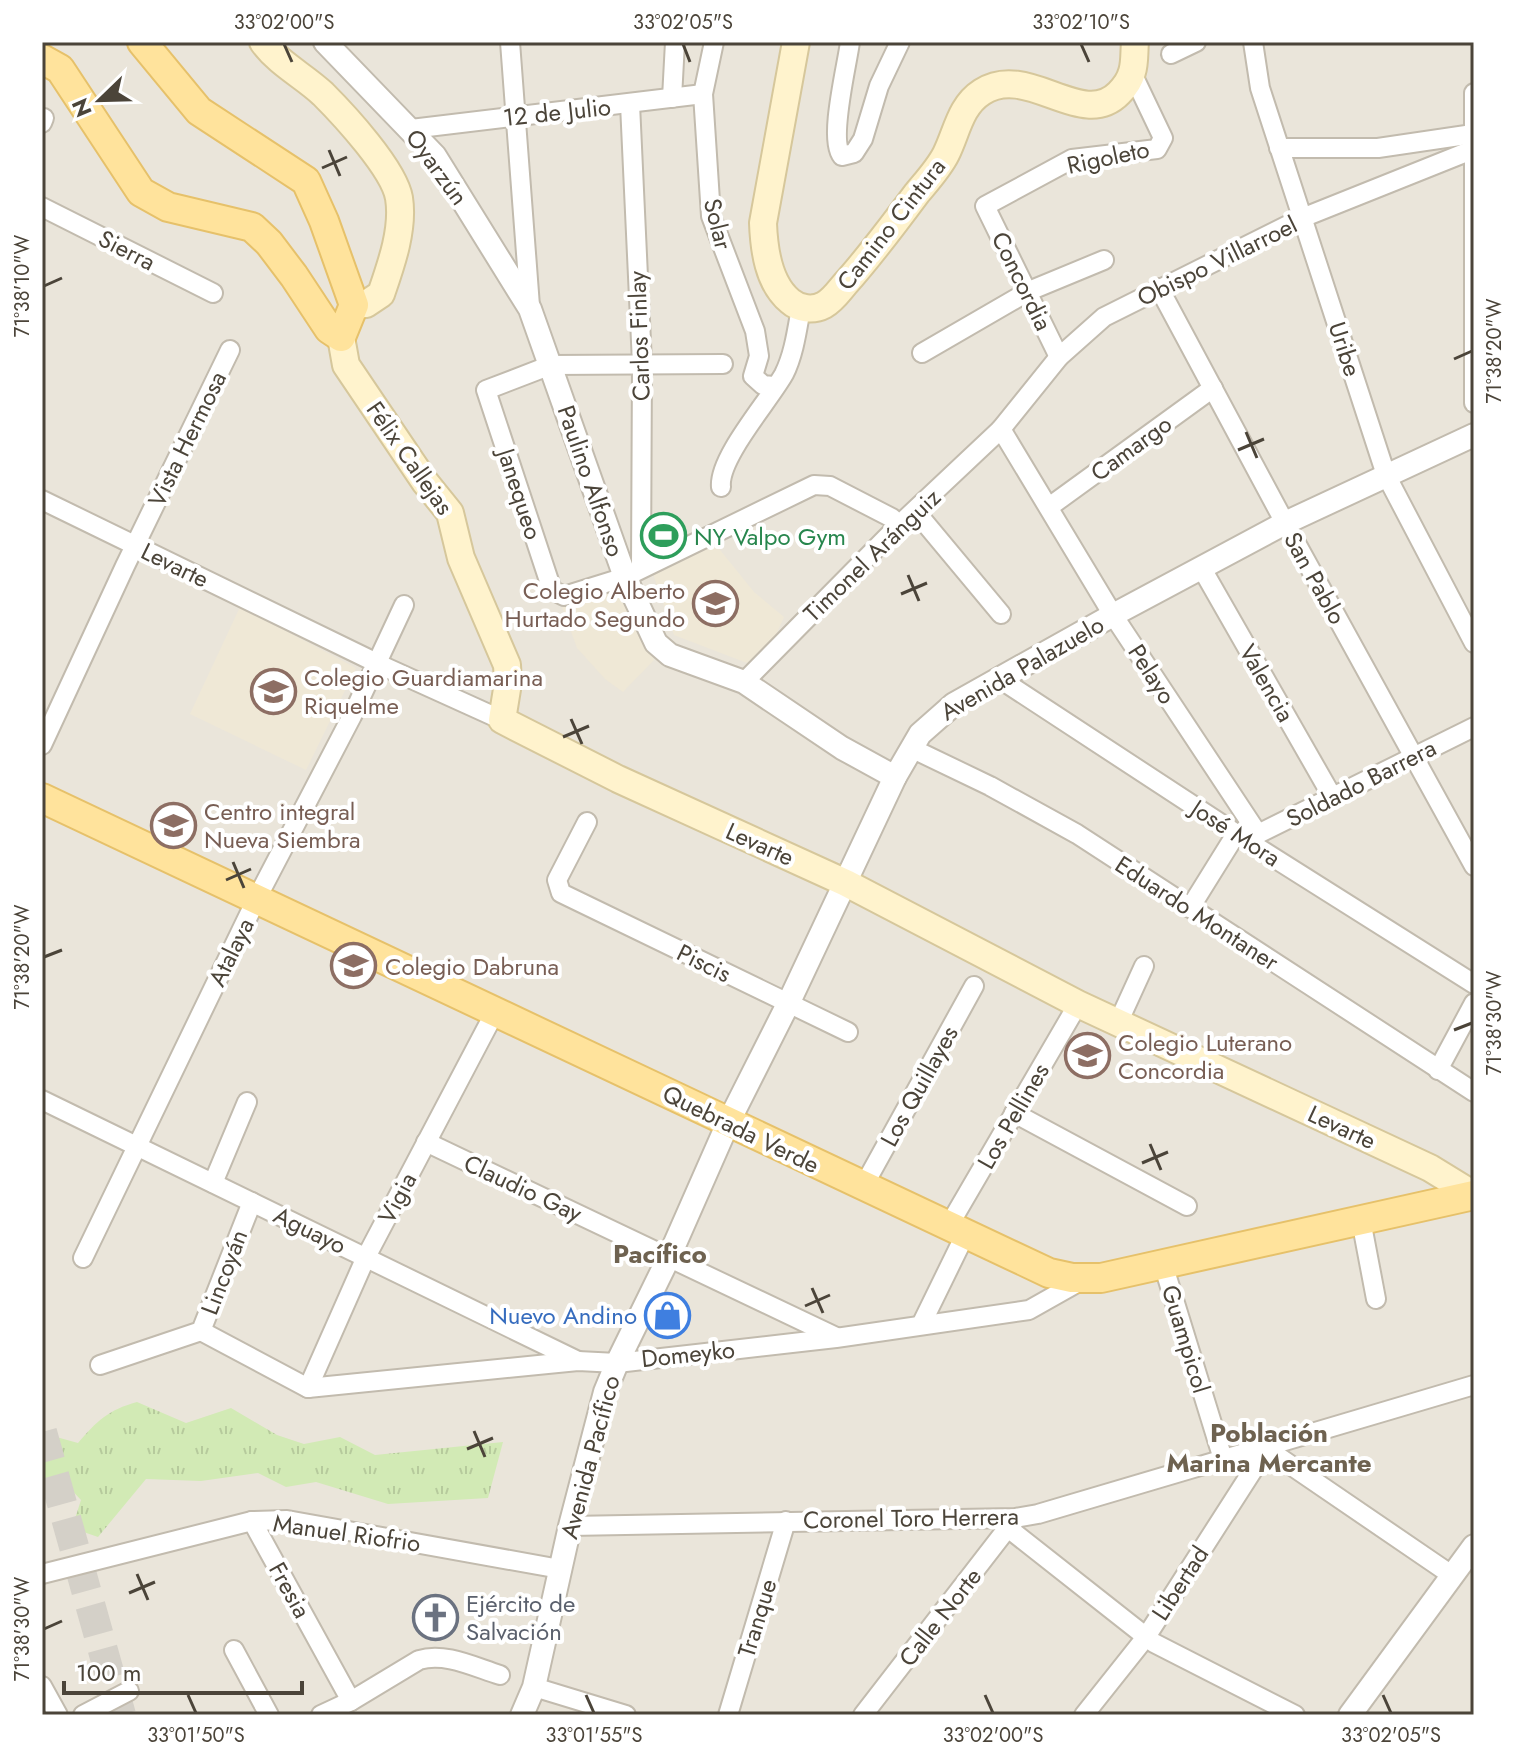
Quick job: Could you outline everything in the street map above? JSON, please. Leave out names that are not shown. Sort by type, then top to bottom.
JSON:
[{"type":"main road","points":[[42,59],[60,69],[141,192],[168,207],[252,227],[269,243],[294,276],[329,329],[341,337],[354,305],[306,181],[199,111],[142,42]]},
{"type":"main road","points":[[263,42],[272,54],[322,94],[367,144],[386,169],[399,197],[397,237],[381,294],[366,304],[354,305]]},
{"type":"main road","points":[[796,42],[763,223],[764,250],[770,270],[783,294],[801,308]]},
{"type":"main road","points":[[1132,73],[1135,42]]},
{"type":"main road","name":"Camino Cintura","points":[[801,308],[825,305],[866,261],[945,156],[963,113],[982,92],[1000,84],[1021,84],[1096,105],[1115,97],[1132,73]]},
{"type":"main road","name":"Félix Callejas","points":[[341,337],[346,365],[455,525],[461,558],[507,665],[508,683],[502,720]]},
{"type":"main road","name":"Levarte","points":[[502,720],[618,779],[846,883],[1078,1004],[1430,1168],[1474,1195]]},
{"type":"main road","name":"Quebrada Verde","points":[[42,798],[1049,1273],[1084,1279],[1101,1278],[1474,1195]]},
{"type":"street","name":"Oyarzún","points":[[325,42],[435,156],[530,309]]},
{"type":"street","name":"Paulino Alfonso","points":[[510,42],[530,309],[633,572],[656,643],[662,650],[744,682],[842,748],[895,777]]},
{"type":"street","points":[[672,98],[675,42]]},
{"type":"street","name":"Solar","points":[[714,42],[703,94],[712,223],[755,331],[759,356],[753,376],[763,385],[773,386]]},
{"type":"street","points":[[850,42],[835,129],[836,145],[842,156],[854,153],[863,139],[879,86],[900,42]]},
{"type":"street","points":[[1171,54],[1196,42]]},
{"type":"street","name":"Uribe","points":[[1253,42],[1260,88],[1386,475],[1474,643]]},
{"type":"street","name":"Rigoleto","points":[[985,206],[1072,159],[1157,149],[1163,138],[1132,73]]},
{"type":"street","points":[[1474,93],[1474,403]]},
{"type":"street","name":"12 de Julio","points":[[411,129],[703,94]]},
{"type":"street","name":"Carlos Finlay","points":[[630,104],[642,363],[633,572]]},
{"type":"street","points":[[1279,148],[1378,148],[1473,129]]},
{"type":"street","name":"Obispo Villarroel","points":[[1001,429],[1059,357],[1104,317],[1473,129]]},
{"type":"street","name":"Concordia","points":[[985,206],[1059,357]]},
{"type":"street","name":"Sierra","points":[[42,207],[213,293]]},
{"type":"street","points":[[922,353],[1029,291],[1104,260]]},
{"type":"street","name":"San Pablo","points":[[1159,288],[1474,866]]},
{"type":"street","points":[[721,487],[726,462],[789,362],[801,308]]},
{"type":"street","name":"Vista Hermosa","points":[[42,745],[230,350]]},
{"type":"street","points":[[551,365],[723,364]]},
{"type":"street","name":"Janequeo","points":[[551,365],[486,390],[552,590],[564,596],[633,572]]},
{"type":"street","name":"Camargo","points":[[1049,507],[1213,388]]},
{"type":"street","name":"Pelayo","points":[[1001,429],[1249,837]]},
{"type":"street","name":"Timonel Aránguiz","points":[[744,682],[1001,429]]},
{"type":"street","name":"Avenida Palazuelo","points":[[728,1123],[895,777],[911,748],[942,712],[1113,615],[1285,523],[1474,435]]},
{"type":"street","points":[[633,572],[814,485],[830,486],[892,518]]},
{"type":"street","name":"Levarte","points":[[42,500],[377,663],[502,720]]},
{"type":"street","points":[[916,512],[1001,614]]},
{"type":"street","name":"Valencia","points":[[1201,567],[1333,798]]},
{"type":"street","name":"Atalaya","points":[[83,1258],[257,898],[404,605]]},
{"type":"street","name":"José Mora","points":[[1000,679],[1474,984]]},
{"type":"street","name":"Soldado Barrera","points":[[1249,837],[1474,727]]},
{"type":"street","name":"Eduardo Montaner","points":[[911,748],[990,786],[1077,834],[1474,1092]]},
{"type":"street","name":"Piscis","points":[[587,822],[557,880],[561,893],[848,1032]]},
{"type":"street","points":[[1190,908],[1249,837]]},
{"type":"street","points":[[1118,1023],[1144,966]]},
{"type":"street","name":"Los Quillayes","points":[[863,1187],[974,986]]},
{"type":"street","points":[[1438,1070],[1474,1003]]},
{"type":"street","name":"Los Pellines","points":[[921,1325],[956,1231],[1014,1113],[1078,1004]]},
{"type":"street","name":"Vigia","points":[[308,1388],[366,1257],[495,1012]]},
{"type":"street","name":"Aguayo","points":[[42,1100],[578,1361]]},
{"type":"street","points":[[213,1183],[247,1102]]},
{"type":"street","points":[[1014,1113],[1187,1206]]},
{"type":"street","name":"Avenida Pacífico","points":[[522,1715],[534,1687],[570,1526],[605,1392],[728,1123]]},
{"type":"street","name":"Claudio Gay","points":[[426,1142],[836,1338]]},
{"type":"street","name":"Lincoyán","points":[[100,1365],[201,1331],[252,1202]]},
{"type":"street","points":[[1361,1220],[1376,1299]]},
{"type":"street","name":"Guampicol","points":[[1163,1264],[1223,1459]]},
{"type":"street","name":"Domeyko","points":[[308,1388],[578,1361],[617,1363],[836,1338],[1029,1310],[1084,1279]]},
{"type":"street","points":[[201,1331],[308,1388]]},
{"type":"street","name":"Coronel Toro Herrera","points":[[570,1526],[786,1521],[1012,1523],[1474,1385]]},
{"type":"street","points":[[1268,1447],[1453,1576]]},
{"type":"street","name":"Libertad","points":[[1084,1715],[1146,1637],[1268,1447]]},
{"type":"street","name":"Manuel Riofrio","points":[[42,1574],[252,1521],[287,1520],[560,1569]]},
{"type":"street","name":"Fresia","points":[[252,1521],[351,1701]]},
{"type":"street","name":"Tranque","points":[[728,1715],[786,1521]]},
{"type":"street","points":[[1012,1523],[1146,1637],[1295,1715]]},
{"type":"street","name":"Calle Norte","points":[[863,1715],[1012,1523]]},
{"type":"street","points":[[1350,1715],[1474,1546]]},
{"type":"street","points":[[234,1650],[269,1715]]},
{"type":"street","points":[[321,1715],[431,1656],[444,1657],[500,1675]]},
{"type":"street","points":[[42,1686],[50,1710]]},
{"type":"street","points":[[534,1687],[626,1715]]},
{"type":"street","points":[[83,1715],[129,1691]]},
{"type":"shaded area","points":[[42,42],[1474,42],[1474,1715],[42,1715]]},
{"type":"shaded area","name":"Colegio Alberto Hurtado Segundo","points":[[712,540],[754,592],[784,617],[775,637],[747,663],[674,635],[651,568]]},
{"type":"shaded area","points":[[619,585],[654,660],[623,692],[605,679],[577,648],[560,601]]},
{"type":"shaded area","name":"Colegio Guardiamarina Riquelme","points":[[240,607],[356,668],[306,770],[190,714]]},
{"type":"green space","points":[[137,1402],[186,1423],[231,1408],[277,1435],[304,1444],[340,1437],[375,1455],[503,1442],[488,1498],[388,1504],[316,1482],[286,1487],[258,1473],[201,1481],[146,1479],[98,1537],[72,1528],[81,1500],[65,1483],[42,1480],[42,1433],[78,1443],[104,1417]]},
{"type":"tunnel","points":[[42,1432],[121,1715]]},
{"type":"place","name":"NY Valpo Gym","points":[[663,536]]},
{"type":"place","name":"Colegio Alberto Hurtado Segundo","points":[[716,604]]},
{"type":"place","name":"Colegio Guardiamarina Riquelme","points":[[273,691]]},
{"type":"place","name":"Centro integral Nueva Siembra","points":[[173,825]]},
{"type":"place","name":"Colegio Dabruna","points":[[354,966]]},
{"type":"place","name":"Colegio Luterano Concordia","points":[[1087,1056]]},
{"type":"place","name":"Nuevo Andino","points":[[668,1315]]},
{"type":"place","name":"Ejército de Salvación","points":[[435,1617]]},
{"type":"district","name":"Pacífico","points":[[660,1254]]},
{"type":"district","name":"Población Marina Mercante","points":[[1269,1448]]}]
